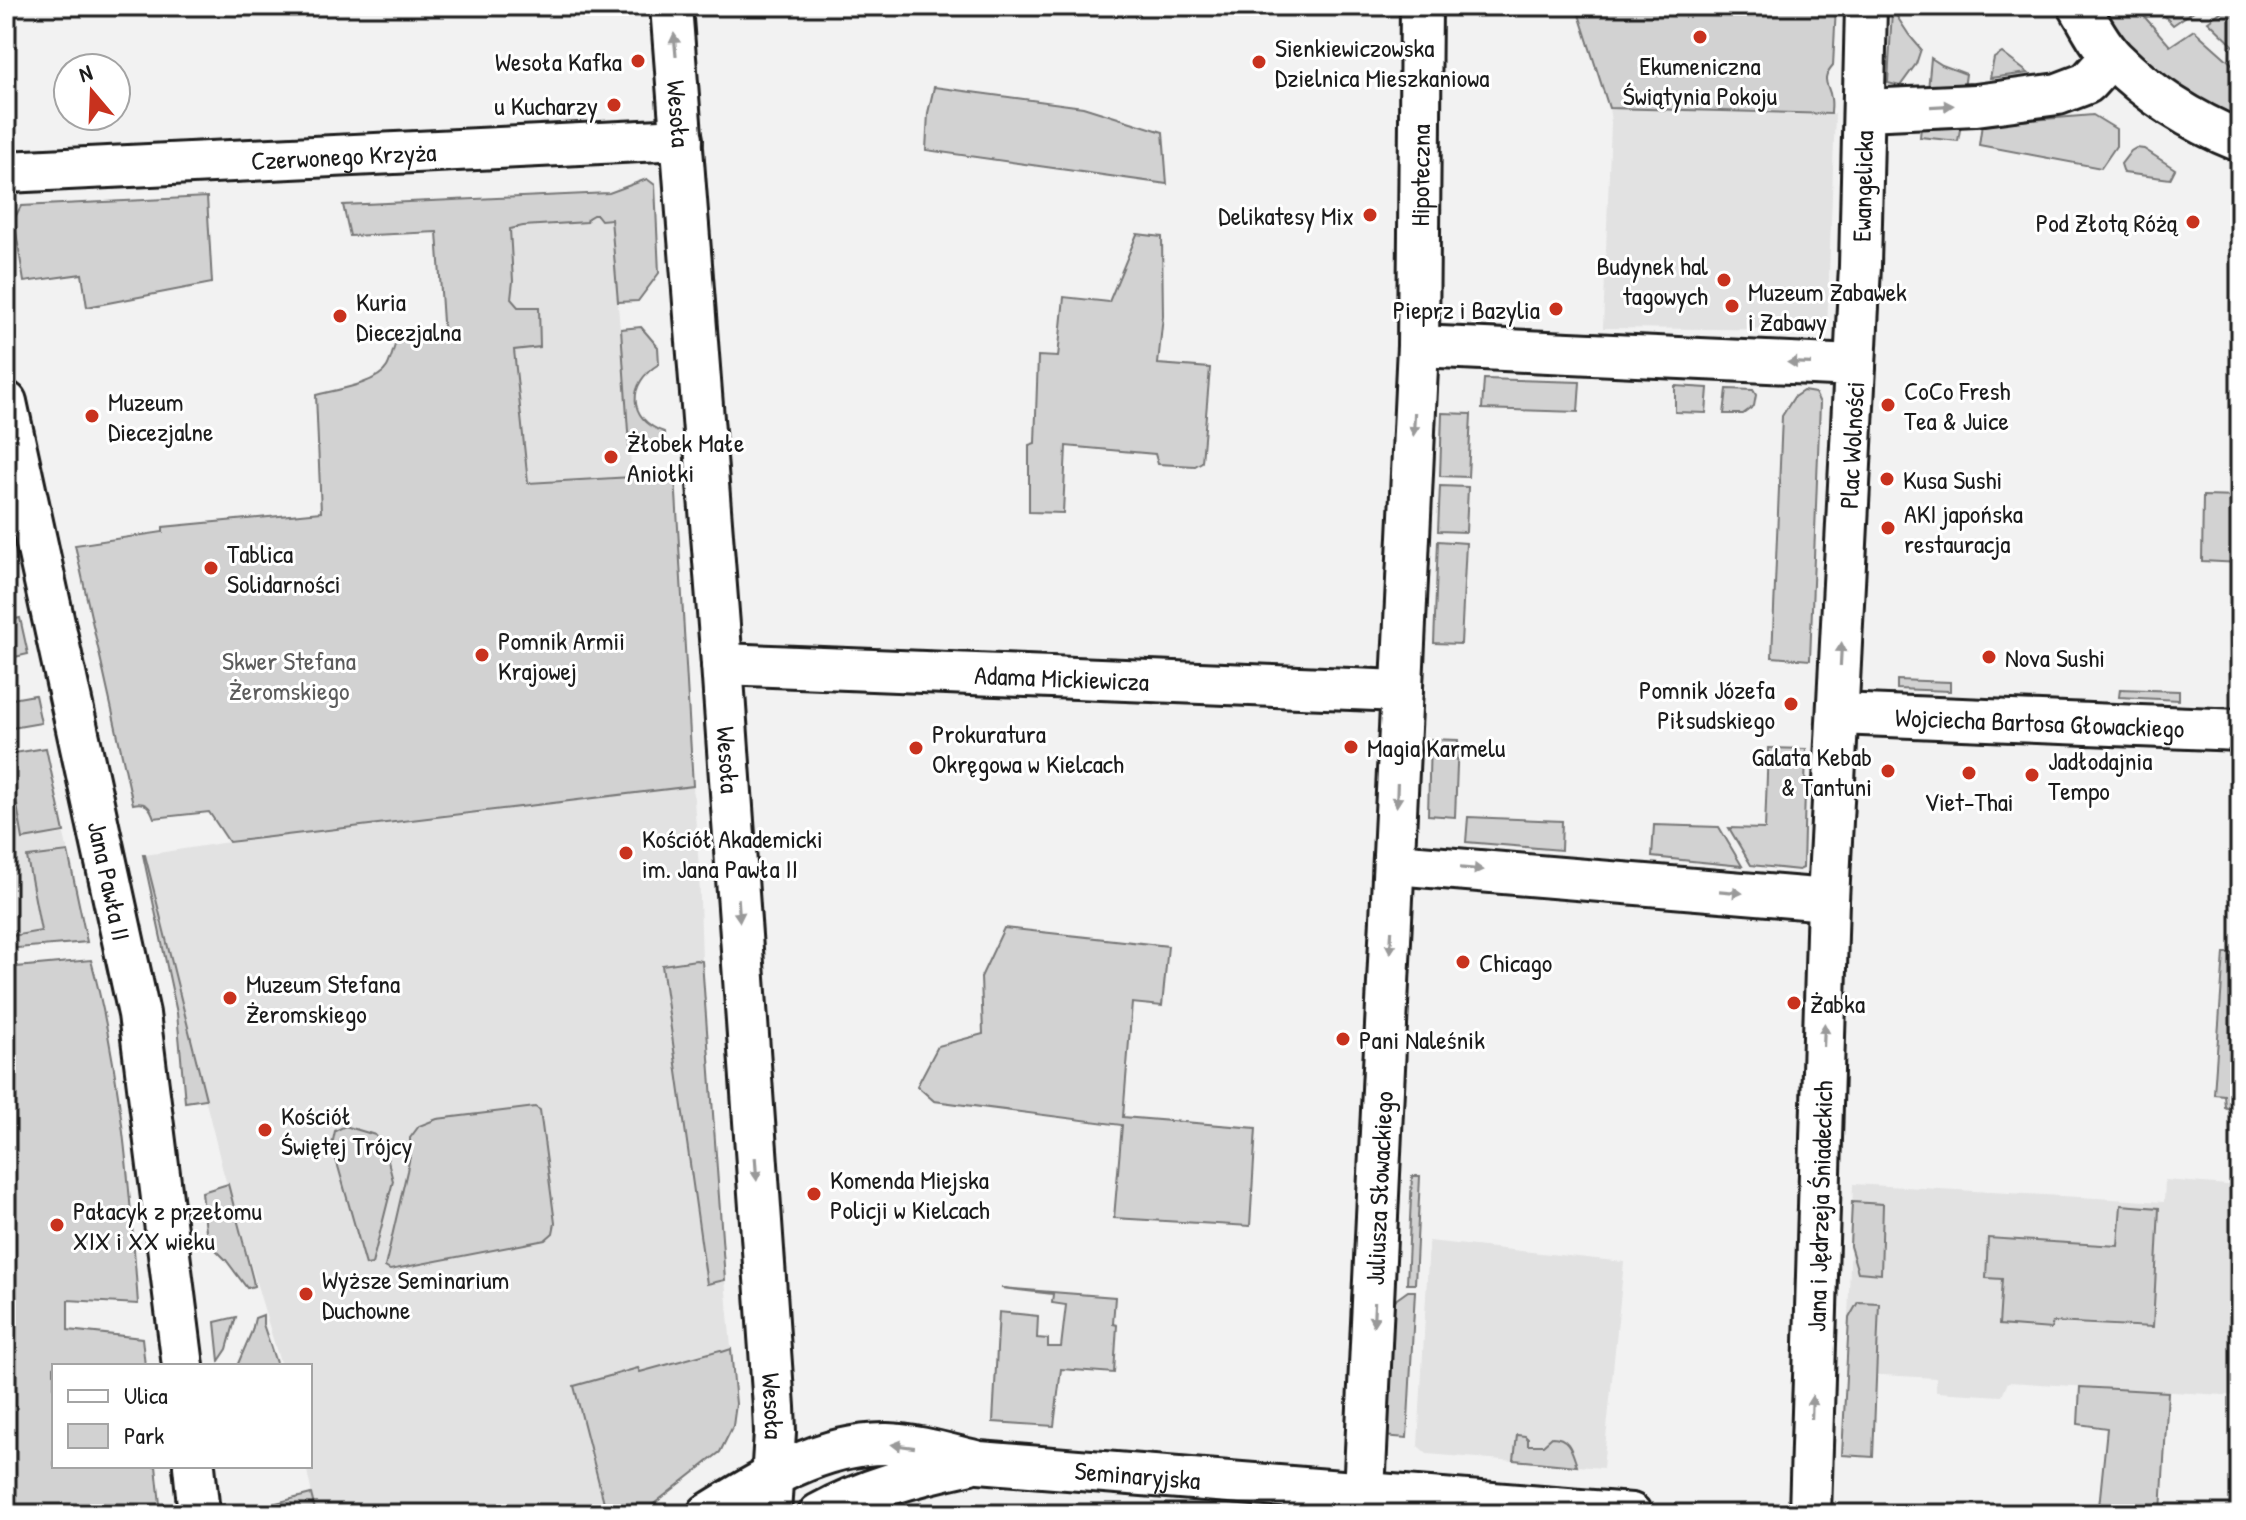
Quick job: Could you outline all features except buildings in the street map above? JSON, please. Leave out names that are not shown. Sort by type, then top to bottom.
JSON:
[{"type":"street","name":"Wesoła","points":[[671,6],[722,664],[774,1415],[771,1496]]},
{"type":"street","name":"Hipoteczna","points":[[1418,346],[1421,6]]},
{"type":"street","name":"Ewangelicka","points":[[1855,366],[1866,6]]},
{"type":"street","points":[[2079,6],[2111,57],[2156,95],[2205,127],[2240,141]]},
{"type":"street","points":[[1864,110],[1976,105],[2058,94],[2087,83],[2111,57]]},
{"type":"street","name":"Czerwonego Krzyża","points":[[6,172],[682,139]]},
{"type":"street","name":"Plac Wolności","points":[[1418,346],[1855,366],[1828,900]]},
{"type":"street","points":[[1418,346],[1395,864],[1828,900]]},
{"type":"street","name":"Jana Pawła II","points":[[6,402],[139,1014],[183,1364]]},
{"type":"street","name":"Adama Mickiewicza","points":[[722,664],[1402,691]]},
{"type":"street","name":"Wojciecha Bartosa Głowackiego","points":[[1838,714],[2240,730]]},
{"type":"street","name":"Juliusza Słowackiego","points":[[1364,1503],[1395,864]]},
{"type":"street","name":"Jana i Jędrzeja Śniadeckich","points":[[1810,1514],[1828,900]]},
{"type":"street","name":"Seminaryjska","points":[[708,1514],[771,1496],[818,1456],[883,1444],[979,1462],[1364,1503],[1631,1514]]},
{"type":"street","name":"Seminaryjska","points":[[819,1514],[842,1502],[890,1485],[979,1462]]},
{"type":"street","points":[[194,1468],[199,1514]]},
{"type":"shaded area","points":[[1609,108],[1835,114],[1827,330],[1603,328]]},
{"type":"shaded area","points":[[593,215],[602,220],[611,219],[632,477],[528,483],[456,502],[510,229]]},
{"type":"shaded area","points":[[6,755],[23,838],[64,834],[68,852],[27,858],[41,932],[6,937]]},
{"type":"shaded area","points":[[693,786],[702,961],[663,965],[707,1284],[725,1280],[736,1404],[733,1426],[720,1452],[641,1514],[316,1514],[306,1468],[312,1468],[312,1364],[280,1364],[223,1171],[145,855]]},
{"type":"shaded area","points":[[2165,1180],[2240,1186],[2240,1396],[2008,1382],[2002,1396],[1936,1392],[1936,1378],[1846,1373],[1853,1184],[2164,1202]]},
{"type":"shaded area","points":[[1429,1241],[1624,1262],[1603,1468],[1427,1454],[1418,1446]]},
{"type":"green space","points":[[1542,6],[1836,6],[1833,66],[1826,80],[1831,114],[1609,108],[1577,8],[1542,10]]},
{"type":"green space","points":[[2099,6],[2135,6],[2170,46],[2194,30],[2240,71],[2240,117],[2192,94],[2160,72],[2118,33]]},
{"type":"green space","points":[[2155,6],[2201,6],[2173,25]]},
{"type":"green space","points":[[2229,6],[2240,6],[2240,52],[2208,21]]},
{"type":"green space","points":[[1892,9],[1921,49],[1916,64],[1900,86],[1888,83]]},
{"type":"green space","points":[[2002,53],[2028,73],[1990,78],[1994,58]]},
{"type":"green space","points":[[1931,58],[1966,74],[1964,88],[1928,90]]},
{"type":"green space","points":[[934,87],[1083,107],[1163,132],[1167,184],[926,150],[928,113]]},
{"type":"green space","points":[[2093,115],[2116,129],[2116,146],[2101,168],[1979,145],[1982,124]]},
{"type":"green space","points":[[1961,124],[1958,141],[1920,137],[1921,127]]},
{"type":"green space","points":[[2136,148],[2144,149],[2175,169],[2170,179],[2124,173],[2121,164]]},
{"type":"green space","name":"Skwer Stefana Żeromskiego","points":[[647,179],[655,185],[659,273],[638,301],[618,302],[611,219],[601,220],[593,215],[587,222],[510,229],[511,299],[518,307],[539,307],[540,347],[514,350],[528,483],[675,476],[693,786],[229,842],[209,812],[154,818],[146,805],[133,804],[75,545],[163,532],[163,527],[321,512],[316,395],[355,386],[382,373],[396,342],[444,337],[437,232],[350,236],[343,205],[609,193]]},
{"type":"green space","points":[[207,197],[212,283],[87,307],[82,274],[24,282],[14,219],[21,206]]},
{"type":"green space","points":[[1137,234],[1162,237],[1163,316],[1158,364],[1210,368],[1202,462],[1195,466],[1158,464],[1155,454],[1066,446],[1063,513],[1029,512],[1029,445],[1035,443],[1038,356],[1058,357],[1064,297],[1109,302]]},
{"type":"green space","points":[[641,327],[658,347],[659,364],[641,381],[637,390],[638,410],[643,419],[664,432],[666,452],[629,446],[621,329]]},
{"type":"green space","points":[[1484,379],[1580,382],[1578,412],[1482,409]]},
{"type":"green space","points":[[1675,386],[1708,388],[1706,413],[1675,412]]},
{"type":"green space","points":[[1727,389],[1753,390],[1756,395],[1754,406],[1743,414],[1724,414]]},
{"type":"green space","points":[[1803,391],[1815,393],[1820,403],[1810,660],[1772,657],[1782,416],[1794,397]]},
{"type":"green space","points":[[1442,413],[1471,414],[1468,477],[1440,476]]},
{"type":"green space","points":[[1440,486],[1468,487],[1466,532],[1438,531]]},
{"type":"green space","points":[[2203,496],[2240,497],[2240,563],[2202,561]]},
{"type":"green space","points":[[1438,541],[1466,543],[1461,644],[1434,643]]},
{"type":"green space","points":[[20,618],[28,654],[6,659],[6,621]]},
{"type":"green space","points":[[1897,680],[1950,682],[1950,691],[1897,689]]},
{"type":"green space","points":[[2120,689],[2179,691],[2179,700],[2119,697]]},
{"type":"green space","points":[[35,695],[41,723],[6,729],[6,700]]},
{"type":"green space","points":[[1430,739],[1458,740],[1455,817],[1428,815]]},
{"type":"green space","points":[[46,748],[64,832],[23,839],[8,754]]},
{"type":"green space","points":[[1768,748],[1806,749],[1803,868],[1799,870],[1751,865],[1729,828],[1765,829]]},
{"type":"green space","points":[[1468,817],[1562,821],[1561,850],[1466,842]]},
{"type":"green space","points":[[1654,825],[1719,827],[1742,866],[1652,857]]},
{"type":"green space","points":[[68,852],[87,942],[6,949],[6,937],[41,931],[27,857]]},
{"type":"green space","points":[[143,855],[206,1099],[185,1102],[177,1013]]},
{"type":"green space","points":[[1004,928],[1168,946],[1162,1006],[1132,1003],[1123,1117],[1256,1128],[1250,1226],[1114,1218],[1122,1125],[934,1101],[917,1086],[938,1046],[983,1034],[981,977]]},
{"type":"green space","points":[[2224,953],[2240,953],[2240,1114],[2225,1107],[2224,1095],[2214,1094]]},
{"type":"green space","points":[[91,960],[110,1044],[128,1174],[138,1304],[68,1300],[68,1330],[142,1338],[145,1364],[52,1364],[52,1468],[156,1468],[161,1514],[6,1514],[6,968]]},
{"type":"green space","points":[[702,961],[725,1280],[707,1284],[662,965]]},
{"type":"green space","points":[[535,1107],[540,1110],[555,1223],[553,1233],[545,1240],[390,1270],[385,1267],[410,1156],[410,1138],[419,1126],[437,1119]]},
{"type":"green space","points":[[345,1126],[375,1135],[384,1145],[393,1181],[372,1264],[366,1265],[332,1145],[335,1131]]},
{"type":"green space","points":[[1412,1176],[1420,1176],[1415,1284],[1407,1284]]},
{"type":"green space","points":[[228,1184],[253,1280],[254,1286],[247,1288],[207,1241],[202,1192]]},
{"type":"green space","points":[[1852,1202],[1883,1204],[1881,1274],[1858,1272],[1850,1246]]},
{"type":"green space","points":[[2121,1205],[2159,1208],[2153,1327],[2053,1322],[2051,1329],[1999,1325],[2002,1279],[1986,1278],[1988,1238],[2118,1246]]},
{"type":"green space","points":[[1001,1288],[1115,1297],[1114,1373],[1061,1369],[1054,1426],[993,1422],[999,1312],[1038,1316],[1037,1338],[1048,1339],[1048,1347],[1061,1347],[1066,1305],[1052,1303],[1053,1294]]},
{"type":"green space","points":[[1408,1291],[1415,1291],[1407,1438],[1382,1436],[1387,1306]]},
{"type":"green space","points":[[1858,1302],[1879,1303],[1873,1457],[1842,1455],[1849,1318]]},
{"type":"green space","points":[[263,1315],[276,1364],[238,1364],[255,1318]]},
{"type":"green space","points":[[236,1317],[227,1349],[219,1361],[215,1322]]},
{"type":"green space","points":[[731,1349],[736,1404],[733,1426],[720,1452],[641,1514],[607,1514],[574,1386],[638,1368],[640,1372]]},
{"type":"green space","points":[[2080,1387],[2168,1392],[2161,1512],[2099,1507],[2107,1428],[2078,1424]]},
{"type":"green space","points":[[1517,1435],[1525,1436],[1528,1445],[1543,1445],[1552,1437],[1563,1440],[1569,1446],[1577,1466],[1514,1460]]},
{"type":"green space","points":[[311,1494],[316,1514],[237,1513]]},
{"type":"place","name":"Ekumeniczna Świątynia Pokoju","points":[[1700,37]]},
{"type":"place","name":"Wesoła Kafka","points":[[638,61]]},
{"type":"place","name":"Sienkiewiczowska Dzielnica Mieszkaniowa","points":[[1259,62]]},
{"type":"place","name":"u Kucharzy","points":[[614,105]]},
{"type":"place","name":"Delikatesy Mix","points":[[1370,215]]},
{"type":"place","name":"Pod Złotą Różą","points":[[2193,222]]},
{"type":"place","name":"Budynek hal tagowych","points":[[1724,280]]},
{"type":"place","name":"Muzeum Zabawek i Zabawy","points":[[1732,306]]},
{"type":"place","name":"Pieprz i Bazylia","points":[[1556,309]]},
{"type":"place","name":"Kuria Diecezjalna","points":[[340,316]]},
{"type":"place","name":"CoCo Fresh Tea & Juice","points":[[1888,405]]},
{"type":"place","name":"Muzeum Diecezjalne","points":[[92,416]]},
{"type":"place","name":"Żłobek Małe Aniołki","points":[[611,457]]},
{"type":"place","name":"Kusa Sushi","points":[[1887,479]]},
{"type":"place","name":"AKI japońska restauracja","points":[[1888,528]]},
{"type":"place","name":"Tablica Solidarności","points":[[211,568]]},
{"type":"place","name":"Pomnik Armii Krajowej","points":[[482,655]]},
{"type":"place","name":"Nova Sushi","points":[[1989,657]]},
{"type":"place","name":"Pomnik Józefa Piłsudskiego","points":[[1791,704]]},
{"type":"place","name":"Magia Karmelu","points":[[1351,747]]},
{"type":"place","name":"Prokuratura Okręgowa w Kielcach","points":[[916,748]]},
{"type":"place","name":"Galata Kebab & Tantuni","points":[[1888,771]]},
{"type":"place","name":"Viet-Thai","points":[[1969,773]]},
{"type":"place","name":"Jadłodajnia Tempo","points":[[2032,775]]},
{"type":"place","name":"Kościół Akademicki im. Jana Pawła II","points":[[626,853]]},
{"type":"place","name":"Chicago","points":[[1463,962]]},
{"type":"place","name":"Muzeum Stefana Żeromskiego","points":[[230,998]]},
{"type":"place","name":"Żabka","points":[[1794,1003]]},
{"type":"place","name":"Pani Naleśnik","points":[[1343,1039]]},
{"type":"place","name":"Kościół Świętej Trójcy","points":[[265,1130]]},
{"type":"place","name":"Komenda Miejska Policji w Kielcach","points":[[814,1194]]},
{"type":"place","name":"Pałacyk z przełomu XIX i XX wieku","points":[[57,1225]]},
{"type":"place","name":"Wyższe Seminarium Duchowne","points":[[306,1294]]}]
